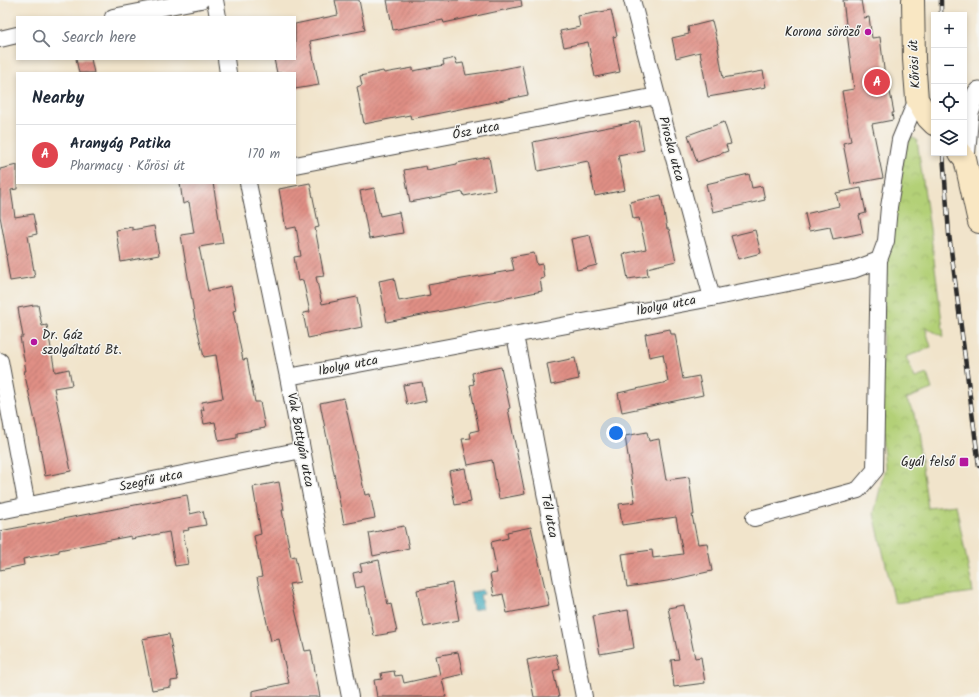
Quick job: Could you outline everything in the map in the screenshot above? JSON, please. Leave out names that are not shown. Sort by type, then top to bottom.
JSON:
[{"type":"main road","name":"Kőrösi út","points":[[913,0],[914,59],[917,99],[931,118]]},
{"type":"main road","points":[[963,156],[979,222]]},
{"type":"street","points":[[118,16],[201,0]]},
{"type":"street","points":[[215,0],[218,16]]},
{"type":"street","name":"Piroska utca","points":[[632,0],[712,298]]},
{"type":"street","points":[[0,39],[16,35]]},
{"type":"street","points":[[226,60],[228,72]]},
{"type":"street","name":"Ősz utca","points":[[296,165],[657,96]]},
{"type":"street","points":[[967,128],[973,96]]},
{"type":"street","points":[[754,518],[858,490],[875,470],[879,260],[886,241],[889,207],[900,140],[917,99]]},
{"type":"street","name":"Vak Bottyán utca","points":[[248,184],[288,377],[350,697]]},
{"type":"street","name":"Ibolya utca","points":[[288,377],[712,298],[853,270],[879,260]]},
{"type":"street","name":"Tél utca","points":[[515,335],[584,697]]},
{"type":"street","points":[[0,361],[27,506]]},
{"type":"street","name":"Szegfű utca","points":[[0,511],[302,450]]},
{"type":"green space","points":[[911,137],[917,140],[944,337],[925,327],[931,347],[906,357],[915,378],[927,374],[932,389],[906,399],[914,413],[928,508],[956,505],[973,592],[895,603],[874,514],[885,467],[880,418],[885,275],[904,150]]},
{"type":"water","points":[[483,590],[484,594],[480,595],[483,608],[473,610],[470,592]]},
{"type":"building","points":[[335,0],[359,0],[365,30],[310,41],[319,85],[296,89],[296,72],[277,72],[274,60],[296,60],[296,24],[338,15]]},
{"type":"building","points":[[387,0],[521,0],[522,6],[444,23],[443,20],[393,30]]},
{"type":"building","points":[[843,0],[861,0],[864,18],[869,17],[872,38],[880,37],[885,77],[887,76],[894,113],[892,113],[893,120],[872,124],[883,178],[851,184],[843,143],[851,141],[842,91],[854,89]]},
{"type":"building","points":[[611,10],[617,36],[613,37],[620,72],[595,77],[588,42],[564,47],[560,31],[580,27],[578,16]]},
{"type":"building","points":[[712,21],[719,48],[723,78],[763,71],[766,87],[708,97],[700,52],[676,58],[672,38],[689,34],[688,27]]},
{"type":"building","points":[[455,58],[457,64],[463,63],[466,75],[522,65],[528,95],[411,119],[410,115],[364,124],[357,87],[362,85],[360,76],[383,71],[384,73],[413,68],[413,71],[444,65],[443,61]]},
{"type":"building","points":[[76,60],[91,60],[94,72],[79,72]]},
{"type":"building","points":[[639,121],[644,150],[618,155],[625,190],[595,196],[588,161],[538,171],[533,142]]},
{"type":"building","points":[[724,122],[731,144],[726,145],[728,151],[697,162],[688,135]]},
{"type":"building","points":[[489,157],[495,190],[464,196],[463,192],[410,202],[404,170],[426,166],[427,170]]},
{"type":"building","points":[[16,165],[17,189],[11,190],[15,217],[33,214],[37,234],[28,236],[35,277],[10,281],[0,216],[0,169]]},
{"type":"building","points":[[749,174],[752,188],[762,186],[765,200],[713,212],[706,184]]},
{"type":"building","points":[[310,183],[319,227],[315,228],[324,276],[316,277],[322,304],[357,297],[362,327],[308,338],[303,313],[310,312],[303,280],[298,281],[294,257],[301,256],[296,227],[286,229],[279,189]]},
{"type":"building","points":[[180,184],[213,184],[223,243],[199,247],[208,291],[231,286],[236,310],[233,311],[243,360],[247,359],[255,402],[260,402],[265,428],[237,433],[237,438],[219,441],[215,422],[204,424],[201,410],[204,410],[202,402],[223,398],[216,355],[204,357],[195,319],[181,235],[194,233],[189,202],[183,204]]},
{"type":"building","points":[[374,188],[380,216],[399,212],[403,233],[369,239],[360,191]]},
{"type":"building","points":[[861,188],[866,213],[859,215],[863,233],[833,239],[830,227],[809,231],[805,214],[839,206],[836,193]]},
{"type":"building","points":[[661,195],[667,229],[669,229],[676,261],[647,268],[648,276],[628,279],[623,254],[646,249],[639,218],[633,219],[630,202]]},
{"type":"building","points":[[154,226],[159,255],[121,262],[116,230],[132,227],[132,230]]},
{"type":"building","points":[[755,230],[761,253],[738,259],[731,236]]},
{"type":"building","points":[[590,235],[597,265],[577,270],[571,239]]},
{"type":"building","points":[[534,253],[537,265],[542,264],[544,278],[540,279],[542,291],[387,322],[379,281],[394,278],[399,301],[430,295],[428,285],[514,270],[511,257]]},
{"type":"building","points":[[38,305],[42,326],[47,325],[55,372],[69,369],[72,385],[54,388],[71,471],[45,476],[24,371],[26,371],[20,337],[23,337],[18,308]]},
{"type":"building","points":[[670,329],[671,334],[675,334],[683,379],[699,376],[703,395],[622,412],[618,393],[668,382],[663,354],[649,357],[645,334]]},
{"type":"building","points":[[575,358],[579,379],[551,385],[547,364]]},
{"type":"building","points":[[501,367],[510,408],[508,409],[525,494],[499,499],[492,460],[468,465],[462,439],[471,438],[470,432],[479,430],[470,385],[474,384],[472,373]]},
{"type":"building","points":[[422,382],[426,401],[407,405],[403,385]]},
{"type":"building","points":[[344,398],[365,495],[370,494],[375,518],[344,524],[320,403]]},
{"type":"building","points":[[647,432],[649,441],[659,439],[666,480],[689,477],[694,515],[692,515],[698,544],[707,543],[712,571],[667,581],[627,587],[622,554],[652,550],[653,558],[683,554],[676,517],[622,525],[619,504],[635,502],[625,436]]},
{"type":"building","points":[[465,468],[471,502],[455,505],[449,471]]},
{"type":"building","points":[[279,482],[284,510],[282,510],[291,557],[295,556],[300,582],[289,584],[305,651],[311,650],[320,697],[252,697],[252,691],[289,683],[279,639],[271,641],[257,578],[262,577],[254,536],[261,534],[253,487]]},
{"type":"building","points":[[187,495],[190,514],[203,511],[206,525],[188,528],[189,530],[183,531],[189,564],[175,566],[169,532],[131,539],[131,536],[59,550],[59,552],[23,559],[24,565],[0,570],[0,531]]},
{"type":"building","points":[[404,526],[409,548],[373,556],[369,533]]},
{"type":"building","points":[[531,527],[549,605],[507,613],[503,594],[494,596],[490,574],[497,573],[491,542],[508,538],[507,532]]},
{"type":"building","points":[[379,560],[388,605],[391,604],[397,632],[374,636],[364,586],[356,588],[353,573],[362,571],[360,564]]},
{"type":"building","points":[[452,583],[459,620],[424,627],[417,590]]},
{"type":"building","points":[[684,605],[695,658],[701,657],[705,683],[674,687],[671,660],[679,659],[668,608]]},
{"type":"building","points":[[628,610],[634,648],[600,654],[593,616]]},
{"type":"building","points":[[169,634],[178,680],[171,681],[171,687],[152,690],[142,639]]},
{"type":"building","points":[[458,652],[463,674],[442,679],[446,697],[377,697],[374,680],[382,679],[381,673],[394,671],[395,676],[402,675],[404,683],[440,675],[436,656]]},
{"type":"building","points":[[556,654],[560,669],[553,671],[559,697],[534,697],[527,660]]},
{"type":"railway","points":[[941,0],[941,12]]},
{"type":"railway","points":[[943,156],[949,234],[979,466]]},
{"type":"place","name":"Korona söröző","points":[[868,32]]},
{"type":"place","name":"Aranyág Patika","points":[[877,82]]},
{"type":"place","name":"Dr. Gáz szolgáltató Bt.","points":[[34,342]]},
{"type":"place","name":"Gyál felső","points":[[964,462]]}]
